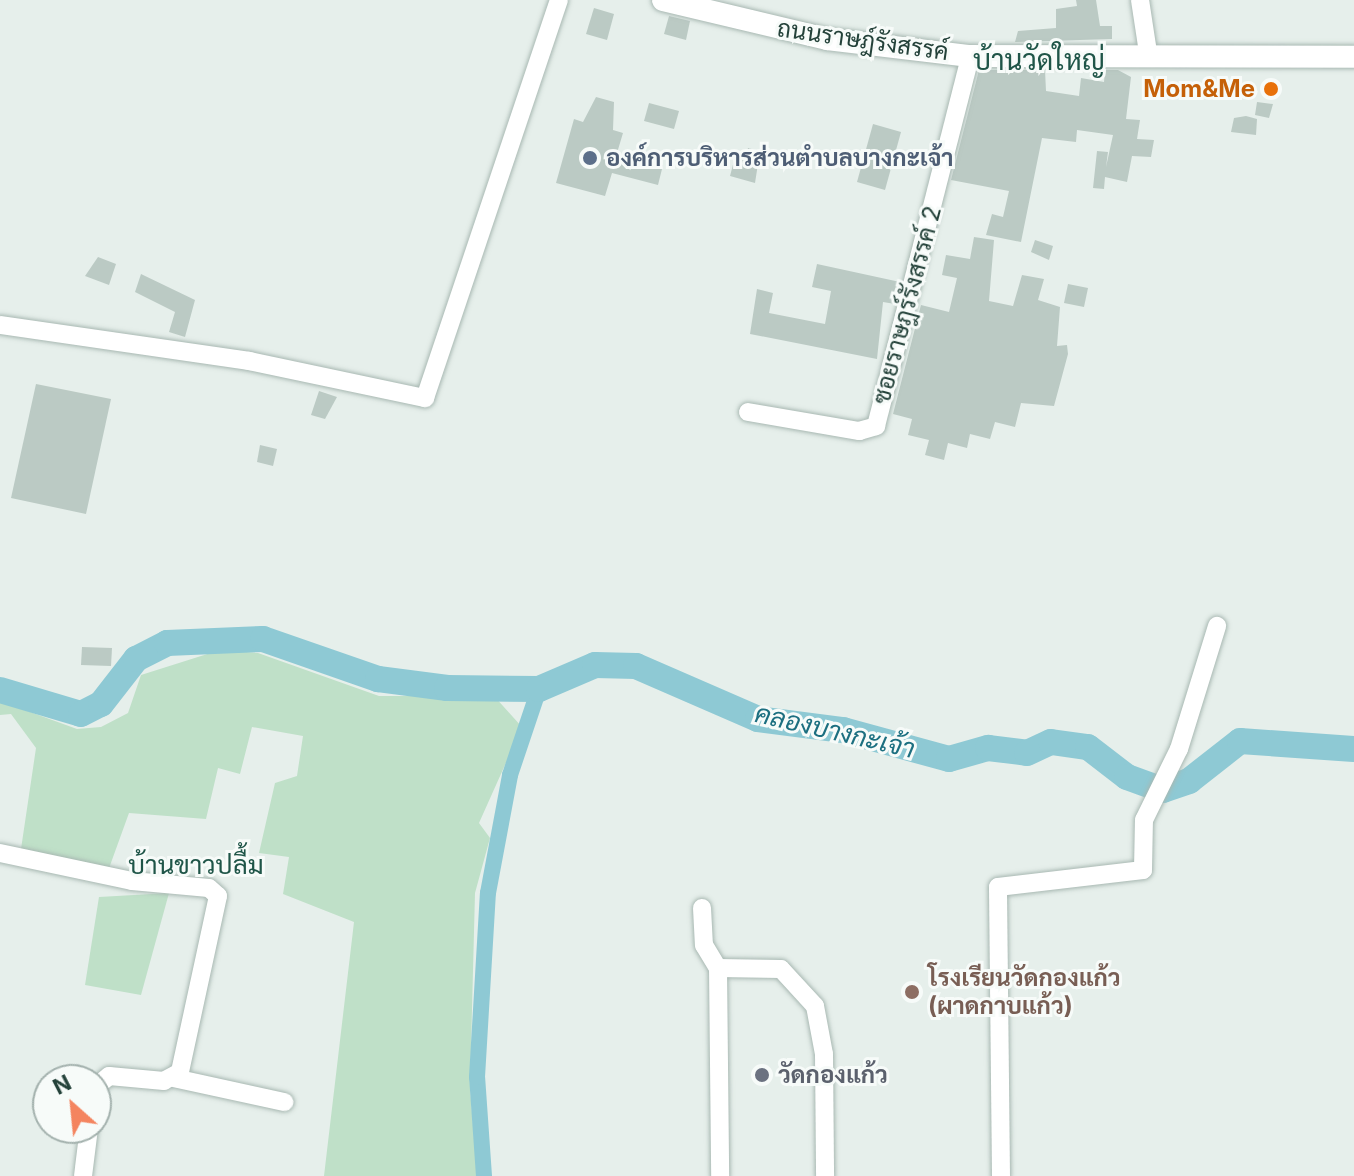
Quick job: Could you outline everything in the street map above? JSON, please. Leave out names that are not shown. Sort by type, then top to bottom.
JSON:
[{"type":"street","points":[[0,325],[249,361],[425,398],[559,0]]},
{"type":"street","name":"ถนนราษฎ์รังสรรค์","points":[[663,0],[827,39],[970,56],[1148,52],[1354,57]]},
{"type":"street","points":[[1140,0],[1148,52]]},
{"type":"street","name":"ซอยราษฎร์รังสรรค์ 2","points":[[748,412],[859,431],[876,426],[970,56]]},
{"type":"street","points":[[1001,1176],[998,887],[1143,870],[1144,820],[1217,626]]},
{"type":"street","points":[[0,853],[132,881],[209,888],[218,896],[174,1078]]},
{"type":"street","points":[[702,908],[704,945],[718,968],[720,1176]]},
{"type":"street","points":[[718,968],[781,969],[815,1006],[824,1054],[825,1176]]},
{"type":"street","points":[[112,1079],[122,1074],[174,1078],[284,1102]]},
{"type":"street","points":[[83,1176],[87,1144]]},
{"type":"green space","points":[[220,650],[258,653],[379,696],[494,696],[522,727],[479,823],[490,838],[475,893],[470,1088],[477,1176],[324,1176],[354,922],[283,894],[289,857],[259,853],[275,783],[297,776],[303,736],[252,727],[240,774],[218,768],[206,819],[129,813],[108,871],[21,849],[36,748],[11,714],[0,715],[0,701],[77,729],[101,727],[128,713],[141,675]]},
{"type":"green space","points":[[169,893],[141,995],[85,985],[99,897]]},
{"type":"building","points":[[1076,0],[1096,0],[1100,26],[1112,26],[1112,39],[1015,42],[1018,31],[1056,28],[1056,9],[1077,6]]},
{"type":"building","points":[[594,8],[614,14],[607,40],[586,34]]},
{"type":"building","points":[[669,16],[690,21],[686,40],[664,34]]},
{"type":"building","points":[[979,70],[1045,70],[1046,91],[1079,96],[1081,78],[1104,82],[1105,70],[1118,70],[1131,77],[1126,119],[1140,120],[1137,139],[1154,140],[1151,157],[1132,156],[1127,182],[1105,177],[1104,189],[1093,188],[1097,151],[1108,152],[1106,167],[1113,135],[1077,130],[1076,142],[1042,138],[1021,242],[986,235],[992,214],[1003,217],[1009,191],[951,180]]},
{"type":"building","name":"องค์การบริหารส่วนตำบลบางกะเจ้า","points":[[596,97],[614,102],[613,130],[623,133],[617,153],[663,165],[658,185],[612,173],[605,196],[556,183],[574,119],[583,122]]},
{"type":"building","points":[[1257,102],[1273,104],[1269,118],[1255,115]]},
{"type":"building","points":[[649,103],[679,111],[674,129],[644,121]]},
{"type":"building","points":[[1246,116],[1257,119],[1256,135],[1231,132],[1234,118]]},
{"type":"building","points":[[873,124],[901,132],[885,190],[857,182]]},
{"type":"building","points":[[748,148],[760,151],[755,183],[730,176],[735,157],[745,160]]},
{"type":"building","points":[[974,237],[994,240],[989,301],[1013,306],[1022,275],[1044,279],[1038,300],[1060,307],[1057,346],[1067,345],[1068,354],[1054,406],[1021,403],[1015,427],[995,422],[990,439],[970,434],[967,448],[948,443],[944,460],[925,455],[929,440],[908,435],[912,419],[893,414],[921,305],[949,312],[957,278],[942,275],[946,255],[970,259]]},
{"type":"building","points":[[1035,240],[1053,246],[1049,260],[1031,252]]},
{"type":"building","points":[[98,257],[116,264],[109,285],[85,276]]},
{"type":"building","points":[[817,264],[900,282],[895,304],[883,302],[877,359],[750,334],[757,289],[773,293],[769,313],[825,324],[831,291],[812,287]]},
{"type":"building","points":[[141,274],[195,300],[185,337],[169,332],[175,312],[135,292]]},
{"type":"building","points":[[1068,284],[1088,288],[1084,307],[1064,303]]},
{"type":"building","points":[[36,384],[111,399],[86,514],[11,498]]},
{"type":"building","points":[[319,391],[337,397],[325,419],[311,415]]},
{"type":"building","points":[[260,445],[277,449],[273,466],[257,462]]},
{"type":"building","points":[[82,647],[112,648],[111,666],[81,665]]},
{"type":"waterway","name":"คลองบางกะเจ้า","points":[[0,690],[81,714],[101,704],[136,659],[167,643],[263,639],[378,679],[447,688],[539,689],[595,665],[636,666],[758,719],[843,730],[949,759],[988,748],[1027,753],[1051,742],[1088,747],[1127,777],[1163,790],[1189,781],[1240,741],[1354,749]]},
{"type":"waterway","points":[[484,1176],[477,1077],[488,893],[510,775],[539,689]]},
{"type":"place","name":"Mom&Me","points":[[1271,89]]},
{"type":"place","name":"องค์การบริหารส่วนตำบลบางกะเจ้า","points":[[590,158]]},
{"type":"place","name":"โรงเรียนวัดกองแก้ว (ผาดกาบแก้ว)","points":[[912,992]]},
{"type":"place","name":"วัดกองแก้ว","points":[[762,1075]]},
{"type":"district","name":"บ้านวัดใหญ่","points":[[1039,60]]},
{"type":"district","name":"บ้านขาวปลื้ม","points":[[196,865]]}]
